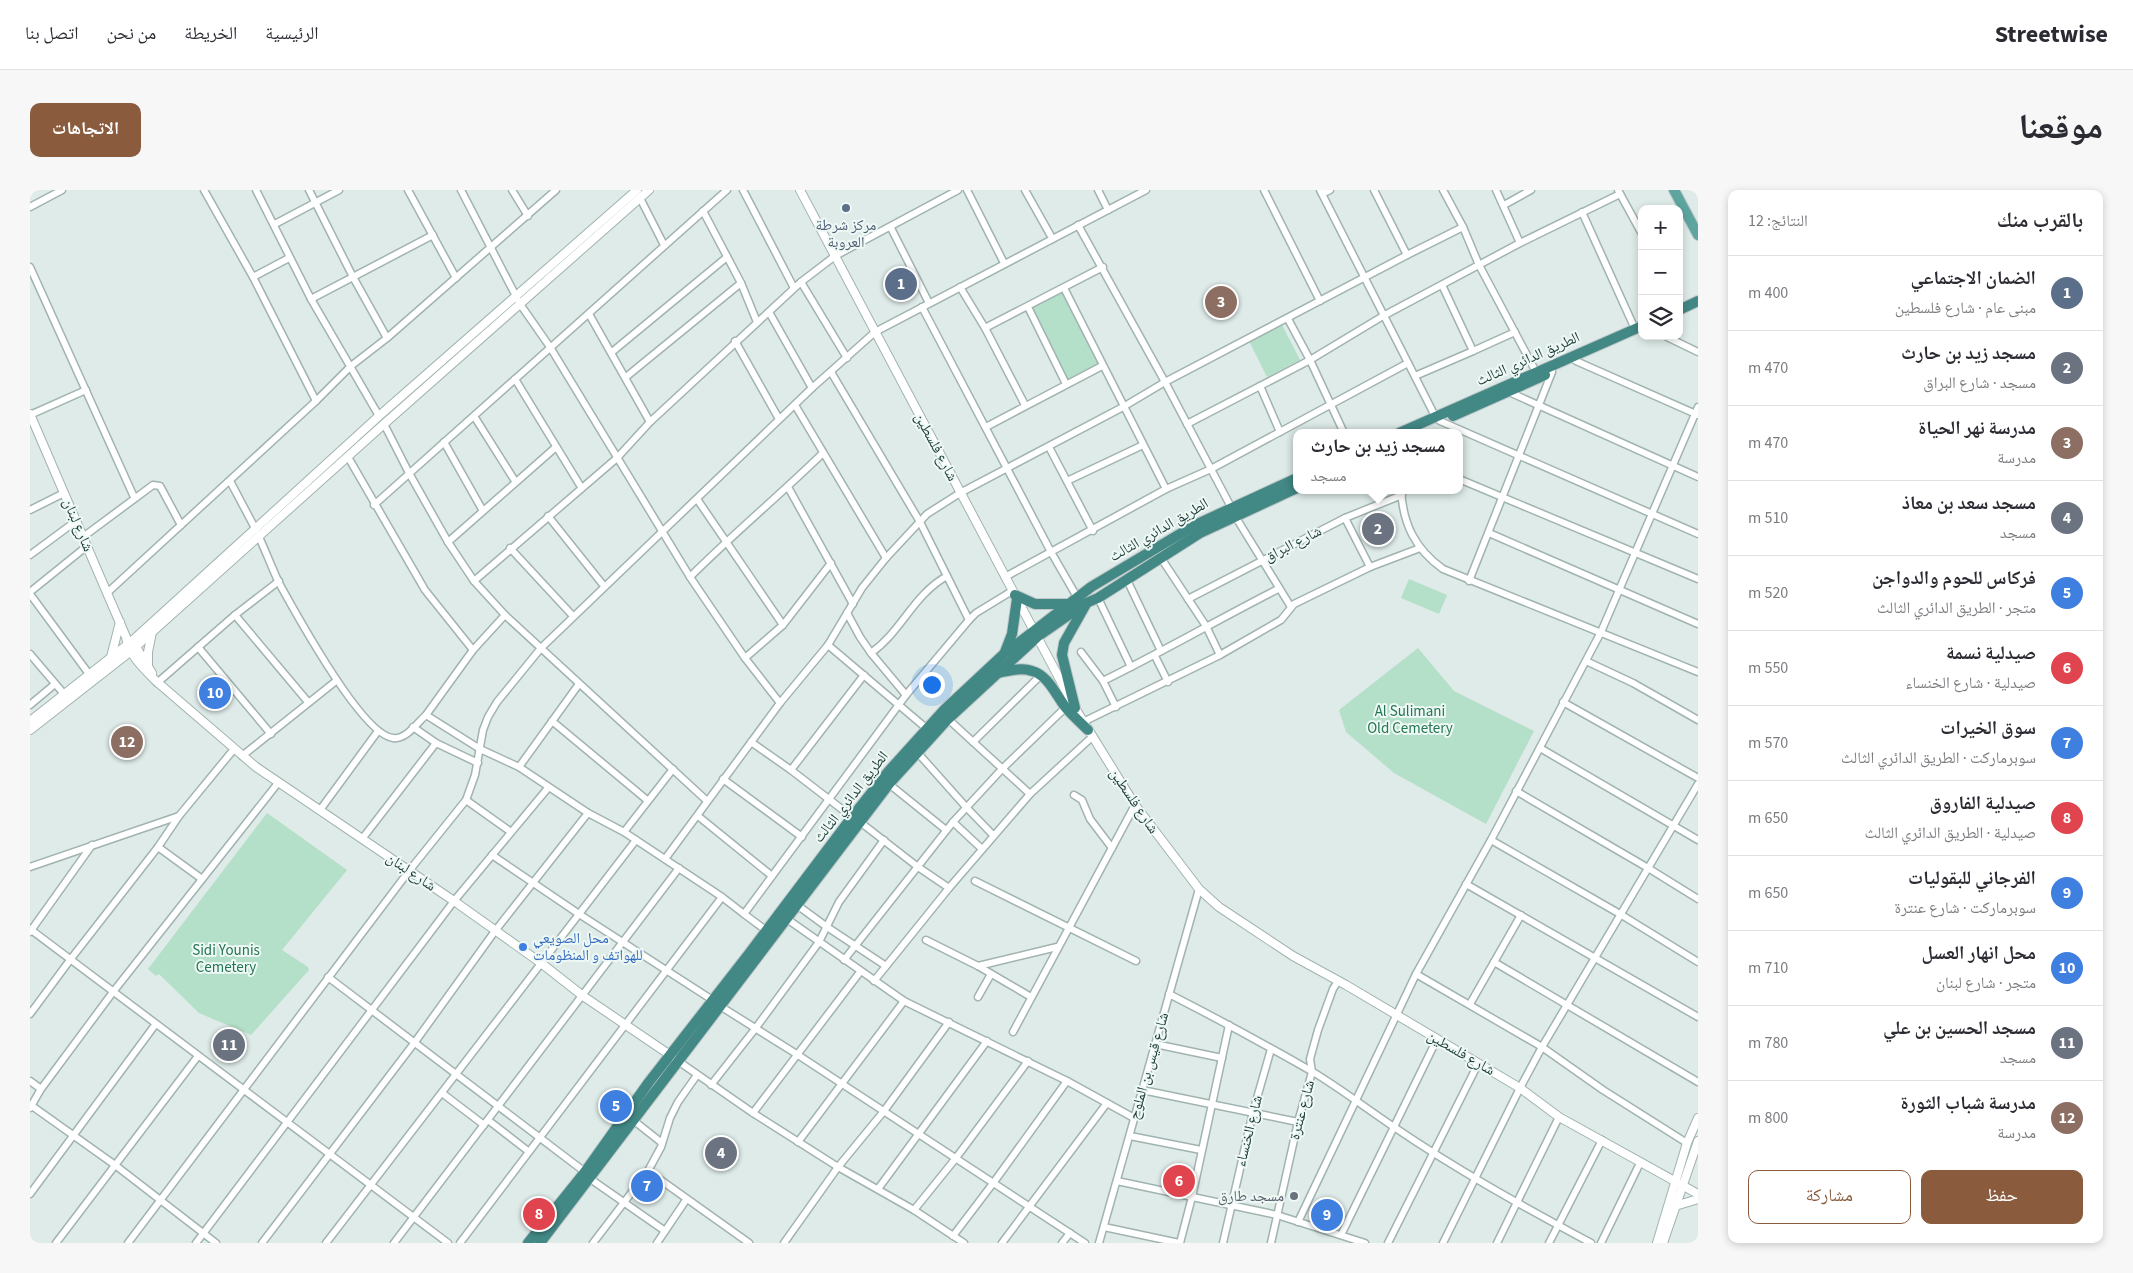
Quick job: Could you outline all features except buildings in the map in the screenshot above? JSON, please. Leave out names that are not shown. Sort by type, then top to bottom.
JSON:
[{"type":"highway","points":[[1683,309],[1698,301]]},
{"type":"highway","points":[[1683,310],[1698,308]]},
{"type":"highway","name":"الطريق الدائري الثالث","points":[[1409,429],[1509,392],[1638,330]]},
{"type":"highway","name":"الطريق الدائري الثالث","points":[[1422,429],[1438,419],[1536,372],[1638,330]]},
{"type":"highway","name":"الطريق الدائري الثالث","points":[[528,1243],[633,1120],[675,1058],[787,919],[856,819],[948,719],[1035,633],[1068,604],[1098,598],[1233,512],[1293,480]]},
{"type":"highway","name":"الطريق الدائري الثالث","points":[[717,1004],[767,931],[926,728],[1004,654],[1187,530],[1293,490]]},
{"type":"highway","points":[[1004,654],[1012,634],[1015,595],[1035,604],[1068,604]]},
{"type":"highway","points":[[1070,708],[1062,655],[1064,643],[1082,600]]},
{"type":"highway","points":[[996,673],[1030,670],[1041,675],[1088,730]]},
{"type":"highway","name":"الطريق الدائري الثالث","points":[[540,1243],[650,1082],[675,1058]]},
{"type":"main road","points":[[1674,190],[1698,235]]},
{"type":"street","points":[[30,207],[62,190]]},
{"type":"street","points":[[204,190],[253,277],[316,401]]},
{"type":"street","points":[[256,190],[275,224],[311,299],[379,416]]},
{"type":"street","points":[[310,190],[352,277],[387,338]]},
{"type":"street","points":[[275,224],[339,190]]},
{"type":"street","points":[[408,190],[456,278]]},
{"type":"street","points":[[461,190],[520,304],[550,347],[690,577],[745,658],[780,703]]},
{"type":"street","points":[[512,190],[528,216]]},
{"type":"street","points":[[107,593],[316,401],[351,366],[387,338],[556,190]]},
{"type":"street","points":[[30,721],[111,657],[152,632],[379,416],[637,190]]},
{"type":"street","points":[[30,730],[348,457],[650,190]]},
{"type":"street","points":[[374,505],[727,190]]},
{"type":"street","points":[[743,190],[794,288]]},
{"type":"street","name":"شارع فلسطين","points":[[800,190],[1035,633],[1070,708]]},
{"type":"street","points":[[474,581],[510,548],[617,458],[650,422],[735,341],[801,282],[835,256],[891,228],[958,190]]},
{"type":"street","points":[[968,190],[1004,263]]},
{"type":"street","points":[[1025,190],[1052,238]]},
{"type":"street","points":[[1098,190],[1108,210]]},
{"type":"street","points":[[128,1243],[328,977],[466,800],[478,763],[483,730],[497,702],[541,648],[812,388],[875,332],[1146,190]]},
{"type":"street","points":[[1264,190],[1320,301]]},
{"type":"street","points":[[1330,190],[1321,192],[1383,316],[1438,419],[1460,429]]},
{"type":"street","points":[[1374,190],[1406,254]]},
{"type":"street","points":[[1443,190],[1463,227],[1479,265],[1536,372]]},
{"type":"street","points":[[1496,190],[1520,243]]},
{"type":"street","points":[[1504,205],[1531,190]]},
{"type":"street","points":[[1187,424],[1310,360],[1383,316],[1619,192],[1638,227]]},
{"type":"street","points":[[640,198],[664,245]]},
{"type":"street","points":[[703,210],[741,282],[757,322]]},
{"type":"street","points":[[1582,212],[1638,325]]},
{"type":"street","points":[[1078,225],[1165,382],[1233,512],[1278,589],[1291,607]]},
{"type":"street","points":[[665,859],[698,816],[706,800],[780,703],[828,645],[862,588],[886,558],[928,514],[960,493],[1123,407],[1165,382],[1288,319],[1406,254],[1463,227]]},
{"type":"street","points":[[891,228],[929,304]]},
{"type":"street","points":[[311,299],[433,235]]},
{"type":"street","points":[[612,352],[727,257]]},
{"type":"street","points":[[253,277],[290,258]]},
{"type":"street","points":[[30,267],[134,497]]},
{"type":"street","points":[[985,328],[1103,268]]},
{"type":"street","points":[[626,377],[741,282]]},
{"type":"street","points":[[801,282],[847,358]]},
{"type":"street","points":[[1442,285],[1474,351]]},
{"type":"street","points":[[960,287],[985,328],[1025,405]]},
{"type":"street","points":[[1064,288],[1166,489]]},
{"type":"street","points":[[1028,306],[1066,384]]},
{"type":"street","points":[[922,307],[1051,552],[1082,600]]},
{"type":"street","points":[[769,312],[812,388]]},
{"type":"street","points":[[589,314],[650,422]]},
{"type":"street","points":[[1288,319],[1310,360],[1342,429]]},
{"type":"street","points":[[1415,376],[1515,332]]},
{"type":"street","points":[[1673,340],[1698,352]]},
{"type":"street","points":[[735,341],[779,420]]},
{"type":"street","points":[[1298,1222],[1416,974],[1491,840],[1586,661],[1620,589],[1697,412],[1576,361]]},
{"type":"street","points":[[1005,577],[1093,531],[1166,489],[1211,469],[1408,363]]},
{"type":"street","points":[[986,426],[1102,366]]},
{"type":"street","points":[[831,372],[920,522],[969,620]]},
{"type":"street","points":[[1469,581],[1552,372]]},
{"type":"street","points":[[515,378],[581,487]]},
{"type":"street","points":[[1260,386],[1280,432]]},
{"type":"street","points":[[30,415],[86,390]]},
{"type":"street","points":[[1509,392],[1698,477]]},
{"type":"street","points":[[795,405],[886,558]]},
{"type":"street","name":"شارع لبنان","points":[[30,415],[33,428],[64,493],[130,644],[157,682],[242,756],[278,783],[541,962],[583,996],[675,1058]]},
{"type":"street","points":[[474,416],[516,481]]},
{"type":"street","points":[[384,424],[448,542],[474,581],[505,615],[706,800]]},
{"type":"street","points":[[1463,430],[1698,534]]},
{"type":"street","points":[[444,442],[483,511]]},
{"type":"street","points":[[1067,481],[1143,445]]},
{"type":"street","points":[[448,542],[556,447]]},
{"type":"street","points":[[1049,447],[1093,531]]},
{"type":"street","points":[[690,577],[726,541],[788,487],[823,453]]},
{"type":"street","points":[[348,457],[374,505],[425,590],[473,650]]},
{"type":"street","points":[[230,481],[279,581],[336,680],[356,708],[378,731],[390,738],[405,735],[426,714],[473,650],[505,615]]},
{"type":"street","points":[[1463,481],[1698,579]]},
{"type":"street","points":[[83,537],[134,497],[153,485],[160,486],[181,525]]},
{"type":"street","points":[[788,487],[853,604]]},
{"type":"street","points":[[30,510],[64,493]]},
{"type":"street","name":"شارع البراق","points":[[1188,599],[1262,559],[1399,494]]},
{"type":"street","points":[[1401,494],[1406,524],[1420,548],[1430,560],[1443,569],[1698,672]]},
{"type":"street","points":[[697,499],[783,625]]},
{"type":"street","points":[[548,516],[604,586]]},
{"type":"street","points":[[1345,518],[1370,567]]},
{"type":"street","points":[[30,555],[76,521]]},
{"type":"street","points":[[1488,533],[1698,624]]},
{"type":"street","points":[[87,546],[30,593],[89,674]]},
{"type":"street","points":[[510,548],[574,616]]},
{"type":"street","points":[[874,981],[993,835],[1088,730],[1116,707],[1220,655],[1281,620],[1289,613],[1291,607],[1370,567],[1420,548]]},
{"type":"street","points":[[1161,558],[1206,626],[1220,655]]},
{"type":"street","points":[[745,658],[783,625],[831,563]]},
{"type":"street","points":[[871,653],[889,638],[932,585],[947,576]]},
{"type":"street","points":[[1127,580],[1158,653],[1168,682]]},
{"type":"street","points":[[157,682],[235,615],[279,581]]},
{"type":"street","points":[[1103,681],[1278,589]]},
{"type":"street","points":[[744,914],[906,695],[969,620],[976,613],[1015,595]]},
{"type":"street","points":[[1098,598],[1131,667]]},
{"type":"street","points":[[847,613],[871,653],[906,695]]},
{"type":"street","points":[[235,615],[308,702]]},
{"type":"street","points":[[111,657],[120,622]]},
{"type":"street","points":[[148,666],[148,652],[152,632]]},
{"type":"street","name":"شارع لبنان","points":[[130,644],[148,666],[157,682]]},
{"type":"street","points":[[828,645],[900,704],[926,728]]},
{"type":"street","points":[[198,647],[271,734]]},
{"type":"street","points":[[1081,652],[1103,681],[1116,707]]},
{"type":"street","points":[[30,654],[64,694]]},
{"type":"street","points":[[1586,661],[1633,683],[1698,720]]},
{"type":"street","points":[[791,770],[864,675]]},
{"type":"street","points":[[973,742],[1041,675]]},
{"type":"street","points":[[242,756],[336,680]]},
{"type":"street","points":[[30,704],[56,684]]},
{"type":"street","points":[[519,767],[579,684]]},
{"type":"street","points":[[1564,702],[1698,778]]},
{"type":"street","points":[[844,960],[952,822],[1002,769],[1070,708]]},
{"type":"street","points":[[426,714],[480,749],[519,767],[588,814],[624,832],[722,896],[767,931]]},
{"type":"street","points":[[948,719],[1030,794]]},
{"type":"street","points":[[552,721],[647,800]]},
{"type":"street","points":[[413,727],[436,743],[478,763]]},
{"type":"street","name":"شارع فلسطين","points":[[1088,730],[1135,806],[1199,889],[1219,907],[1293,956],[1520,1088],[1559,1117],[1698,1194]]},
{"type":"street","points":[[320,810],[378,731]]},
{"type":"street","points":[[751,742],[949,888]]},
{"type":"street","points":[[362,839],[436,743]]},
{"type":"street","points":[[1540,748],[1698,840]]},
{"type":"street","points":[[30,1014],[158,847],[179,816],[234,749]]},
{"type":"street","points":[[917,752],[966,808],[993,835]]},
{"type":"street","points":[[624,832],[673,769]]},
{"type":"street","points":[[723,779],[802,837]]},
{"type":"street","points":[[216,1243],[115,1165],[31,1107],[41,1089],[114,992],[278,783]]},
{"type":"street","points":[[889,784],[946,830]]},
{"type":"street","points":[[1443,1243],[1542,1047],[1698,784]]},
{"type":"street","points":[[196,1243],[454,902],[548,788]]},
{"type":"street","points":[[1516,791],[1698,899]]},
{"type":"street","points":[[1074,795],[1082,800],[1090,819],[1112,848]]},
{"type":"street","points":[[466,800],[511,832]]},
{"type":"street","points":[[1013,1032],[1057,947],[1135,806]]},
{"type":"street","points":[[262,1243],[415,1042],[495,931],[588,814]]},
{"type":"street","points":[[30,868],[179,816]]},
{"type":"street","points":[[698,816],[772,876]]},
{"type":"street","points":[[952,822],[982,848]]},
{"type":"street","points":[[326,1243],[636,840]]},
{"type":"street","points":[[711,1085],[819,942],[839,902],[884,840]]},
{"type":"street","points":[[1491,840],[1620,914],[1698,962]]},
{"type":"street","points":[[92,845],[30,930],[448,1243]]},
{"type":"street","points":[[158,847],[202,879]]},
{"type":"street","points":[[492,855],[623,943],[994,1182],[1085,1243]]},
{"type":"street","points":[[394,1243],[679,868]]},
{"type":"street","points":[[975,881],[1136,962]]},
{"type":"street","points":[[1466,884],[1698,1017]]},
{"type":"street","name":"شارع قيس بن الملوح","points":[[1100,1243],[1199,889]]},
{"type":"street","points":[[460,1243],[722,896]]},
{"type":"street","points":[[797,905],[886,966]]},
{"type":"street","points":[[1470,1004],[1521,916]]},
{"type":"street","points":[[787,919],[860,972],[904,1001],[1028,1061],[1134,1118]]},
{"type":"street","points":[[926,940],[978,966],[1031,997]]},
{"type":"street","points":[[978,966],[1057,947]]},
{"type":"street","points":[[1494,962],[1567,1003],[1698,1082]]},
{"type":"street","points":[[753,1113],[860,972]]},
{"type":"street","points":[[978,997],[991,974]]},
{"type":"street","points":[[1416,974],[1542,1047],[1603,1090],[1687,1143]]},
{"type":"street","points":[[328,977],[500,1106],[587,1175],[665,1232]]},
{"type":"street","name":"شارع عنترة","points":[[1271,1243],[1298,1122],[1312,1072],[1310,1059],[1312,1051],[1333,989],[1338,981]]},
{"type":"street","points":[[1169,994],[1229,1025],[1270,1050],[1312,1072],[1356,1099],[1394,1127],[1476,1178],[1591,1243]]},
{"type":"street","points":[[798,1142],[904,1001]]},
{"type":"street","points":[[784,1243],[838,1167],[884,1111],[949,1022]]},
{"type":"street","points":[[30,1194],[74,1137],[155,1024]]},
{"type":"street","points":[[1104,1228],[1179,1243],[1192,1197],[1229,1025]]},
{"type":"street","points":[[1341,1236],[1437,1039]]},
{"type":"street","points":[[878,1189],[987,1041]]},
{"type":"street","points":[[1155,1044],[1222,1058]]},
{"type":"street","name":"شارع الخنساء","points":[[1223,1243],[1252,1112],[1270,1050]]},
{"type":"street","points":[[56,1243],[198,1056]]},
{"type":"street","points":[[675,1058],[711,1085],[798,1142],[914,1210],[964,1243]]},
{"type":"street","points":[[914,1210],[956,1158],[1028,1061]]},
{"type":"street","points":[[1388,1243],[1478,1064]]},
{"type":"street","points":[[593,1243],[648,1171],[662,1143],[670,1118],[678,1102],[697,1075]]},
{"type":"street","points":[[30,1081],[41,1089]]},
{"type":"street","points":[[953,1236],[1067,1081]]},
{"type":"street","points":[[1142,1090],[1298,1122]]},
{"type":"street","points":[[442,1093],[528,1151]]},
{"type":"street","points":[[1002,1243],[1107,1103]]},
{"type":"street","points":[[1497,1243],[1559,1117]]},
{"type":"street","points":[[1663,1243],[1675,1206],[1687,1143],[1698,1118]]},
{"type":"street","points":[[633,1120],[662,1143]]},
{"type":"street","points":[[1130,1136],[1201,1150]]},
{"type":"street","points":[[1549,1243],[1602,1140]]},
{"type":"street","points":[[1657,1243],[1679,1184],[1697,1145]]},
{"type":"street","points":[[1601,1243],[1640,1163]]},
{"type":"street","points":[[648,1171],[748,1243]]},
{"type":"street","points":[[1117,1181],[1277,1215],[1365,1243]]},
{"type":"street","points":[[1675,1206],[1698,1199]]},
{"type":"street","points":[[657,1243],[686,1200]]},
{"type":"street","points":[[1062,1243],[1070,1233]]},
{"type":"green space","points":[[1064,288],[1102,366],[1066,384],[1028,307]]},
{"type":"green space","points":[[1282,325],[1300,360],[1267,377],[1249,341]]},
{"type":"green space","points":[[1409,579],[1447,595],[1439,614],[1401,598]]},
{"type":"green space","name":"Al Sulimani Old Cemetery","points":[[1418,648],[1454,691],[1534,731],[1486,824],[1394,773],[1346,732],[1339,710]]},
{"type":"green space","name":"Sidi Younis Cemetery","points":[[267,813],[347,870],[282,950],[308,967],[309,970],[251,1035],[199,1013],[159,974],[156,976],[148,969]]},
{"type":"place","name":"مركز شرطة العروبة","points":[[846,208]]},
{"type":"place","name":"الضمان الاجتماعي","points":[[901,284]]},
{"type":"place","name":"مدرسة نهر الحياة","points":[[1221,302]]},
{"type":"place","name":"مسجد زيد بن حارث","points":[[1378,529]]},
{"type":"place","name":"محل انهار العسل","points":[[215,693]]},
{"type":"place","name":"مدرسة شباب الثورة","points":[[127,742]]},
{"type":"place","name":"محل الصويعي للهواتف و المنظومات","points":[[523,947]]},
{"type":"place","name":"مسجد الحسين بن علي","points":[[229,1045]]},
{"type":"place","name":"فركاس للحوم والدواجن","points":[[616,1106]]},
{"type":"place","name":"مسجد سعد بن معاذ","points":[[721,1153]]},
{"type":"place","name":"صيدلية نسمة","points":[[1179,1181]]},
{"type":"place","name":"سوق الخيرات","points":[[647,1186]]},
{"type":"place","name":"مسجد طارق","points":[[1294,1196]]},
{"type":"place","name":"صيدلية الفاروق","points":[[539,1214]]},
{"type":"place","name":"الفرجاني للبقوليات","points":[[1327,1215]]}]
